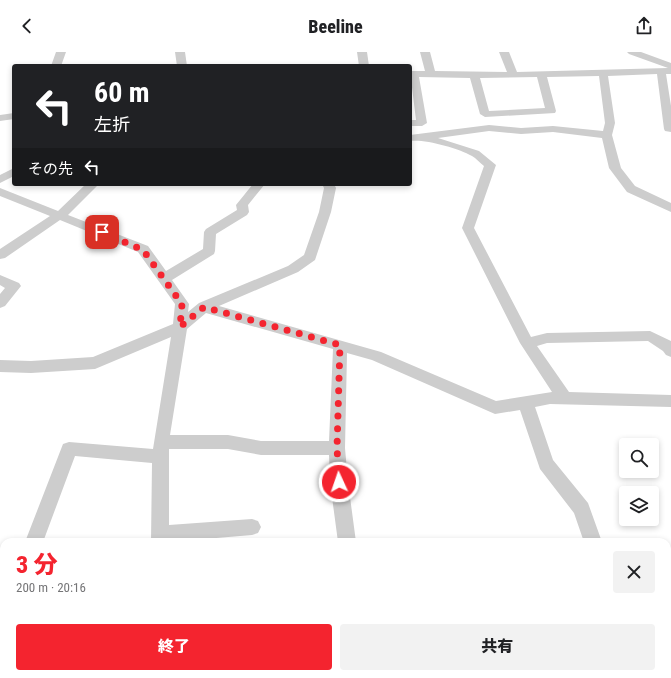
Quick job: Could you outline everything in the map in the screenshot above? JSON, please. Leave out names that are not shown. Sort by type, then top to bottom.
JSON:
[{"type":"street","points":[[57,64],[61,52]]},
{"type":"street","points":[[180,52],[182,64]]},
{"type":"street","points":[[362,52],[364,64]]},
{"type":"street","points":[[425,52],[431,74]]},
{"type":"street","points":[[504,52],[513,75]]},
{"type":"street","points":[[632,52],[671,66]]},
{"type":"street","points":[[412,123],[422,123],[412,74],[513,75],[666,71],[669,129],[671,129]]},
{"type":"street","points":[[603,73],[610,123],[607,135],[615,168],[631,189],[671,208]]},
{"type":"street","points":[[474,74],[485,114],[551,111],[541,74]]},
{"type":"street","points":[[0,118],[12,116]]},
{"type":"street","points":[[416,137],[490,128],[522,131],[553,129],[607,135]]},
{"type":"street","points":[[416,137],[450,144],[475,153],[490,165],[468,228],[527,343],[564,398]]},
{"type":"street","points":[[0,180],[12,172]]},
{"type":"street","points":[[0,255],[60,215],[91,186]]},
{"type":"street","points":[[165,278],[209,251],[210,232],[243,212],[242,205],[257,186]]},
{"type":"street","points":[[0,366],[31,367],[95,363],[180,327],[204,307],[293,269],[310,258],[325,212],[330,188],[329,186]]},
{"type":"street","points":[[0,192],[60,215],[143,250],[165,278],[182,304],[180,327],[161,449],[160,538],[252,527]]},
{"type":"street","points":[[0,280],[14,286],[0,303]]},
{"type":"street","points":[[204,307],[376,356],[495,408],[550,398],[671,401]]},
{"type":"street","points":[[527,343],[547,338],[650,336],[669,347],[671,351]]},
{"type":"street","points":[[340,345],[337,448],[339,482],[346,538]]},
{"type":"street","points":[[525,402],[546,464],[582,509],[592,538]]},
{"type":"street","points":[[36,538],[70,449],[161,449],[228,442],[261,448],[337,448]]},
{"type":"route","points":[[102,232],[143,250],[165,278],[182,304],[180,327],[204,307],[340,345],[337,448],[339,482]]}]
